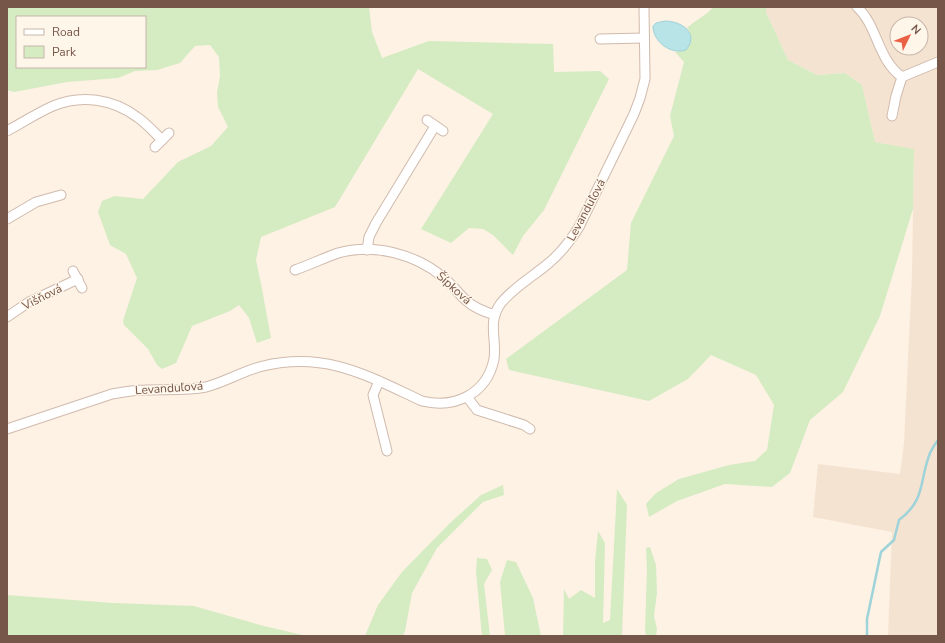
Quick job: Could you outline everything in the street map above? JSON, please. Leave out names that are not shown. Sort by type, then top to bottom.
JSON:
[{"type":"street","name":"Levanduľová","points":[[7,429],[112,394],[129,391],[188,390],[205,387],[255,369],[276,364],[309,361],[348,368],[432,404],[449,404],[467,397],[479,388],[491,368],[494,354],[493,329],[495,315],[500,305],[508,294],[561,253],[570,242],[579,227],[634,114],[645,79],[644,7]]},
{"type":"street","points":[[857,7],[865,16],[887,62],[895,72],[902,77]]},
{"type":"street","points":[[600,39],[644,38]]},
{"type":"street","points":[[892,116],[902,77],[938,62]]},
{"type":"street","points":[[7,131],[53,106],[66,102],[87,99],[109,102],[130,112],[138,118],[158,144],[169,133]]},
{"type":"street","points":[[367,250],[369,237],[376,223],[435,126]]},
{"type":"street","points":[[7,219],[36,202],[61,195]]},
{"type":"street","name":"Šípková","points":[[295,270],[338,254],[352,251],[367,250],[394,253],[409,257],[424,264],[445,279],[467,302],[474,307],[495,315]]},
{"type":"street","name":"Višňová","points":[[7,317],[28,302],[80,284],[74,270]]},
{"type":"street","points":[[378,381],[373,395],[387,451]]},
{"type":"street","points":[[467,397],[477,410],[524,425],[530,429]]},
{"type":"shaded area","points":[[766,7],[938,7],[938,636],[888,636],[892,532],[813,517],[818,464],[900,474],[904,443],[912,273],[914,150],[875,142],[862,85],[845,73],[817,75],[788,60],[766,12]]},
{"type":"green space","points":[[7,7],[369,7],[372,32],[382,58],[429,41],[553,44],[554,72],[600,71],[609,79],[544,210],[523,236],[513,255],[493,235],[483,229],[469,228],[451,243],[421,229],[493,114],[418,69],[335,207],[261,237],[256,260],[271,338],[257,343],[249,318],[239,305],[230,311],[192,326],[176,363],[162,369],[157,365],[148,349],[124,325],[123,321],[137,278],[126,254],[110,245],[98,212],[102,201],[115,196],[143,199],[178,162],[211,146],[228,127],[218,107],[217,93],[220,76],[219,57],[210,45],[195,46],[180,63],[157,70],[135,71],[118,78],[67,82],[14,92],[7,90]]},
{"type":"green space","points":[[713,7],[766,7],[766,12],[788,60],[817,75],[845,73],[862,85],[875,142],[914,149],[913,209],[880,316],[843,392],[810,420],[790,473],[772,487],[725,484],[677,501],[649,517],[646,504],[656,493],[679,479],[729,465],[755,461],[767,450],[774,405],[756,375],[711,355],[688,379],[649,401],[509,370],[506,359],[627,270],[631,223],[674,136],[670,116],[684,62],[675,52],[686,50],[690,32],[687,28]]},
{"type":"green space","points":[[503,485],[504,495],[483,502],[437,548],[412,593],[403,636],[365,636],[378,605],[402,572],[450,523],[481,495]]},
{"type":"green space","points":[[617,489],[627,505],[622,636],[563,636],[564,589],[569,599],[581,590],[595,598],[595,561],[598,531],[605,543],[603,623],[610,620]]},
{"type":"green space","points":[[650,547],[656,565],[657,593],[654,616],[657,629],[656,636],[646,636],[645,630],[647,570],[646,548]]},
{"type":"green space","points":[[477,558],[487,559],[492,570],[484,584],[490,636],[482,636],[476,572]]},
{"type":"green space","points":[[507,560],[516,562],[533,598],[541,636],[505,636],[500,582]]},
{"type":"green space","points":[[7,595],[113,603],[194,606],[264,626],[307,636],[7,636]]},
{"type":"water","points":[[665,21],[677,23],[687,29],[690,33],[690,44],[686,50],[675,51],[659,42],[653,26],[656,23]]},
{"type":"waterway","points":[[867,636],[867,619],[881,552],[894,540],[899,520],[908,513],[914,505],[918,497],[930,453],[938,440]]}]
